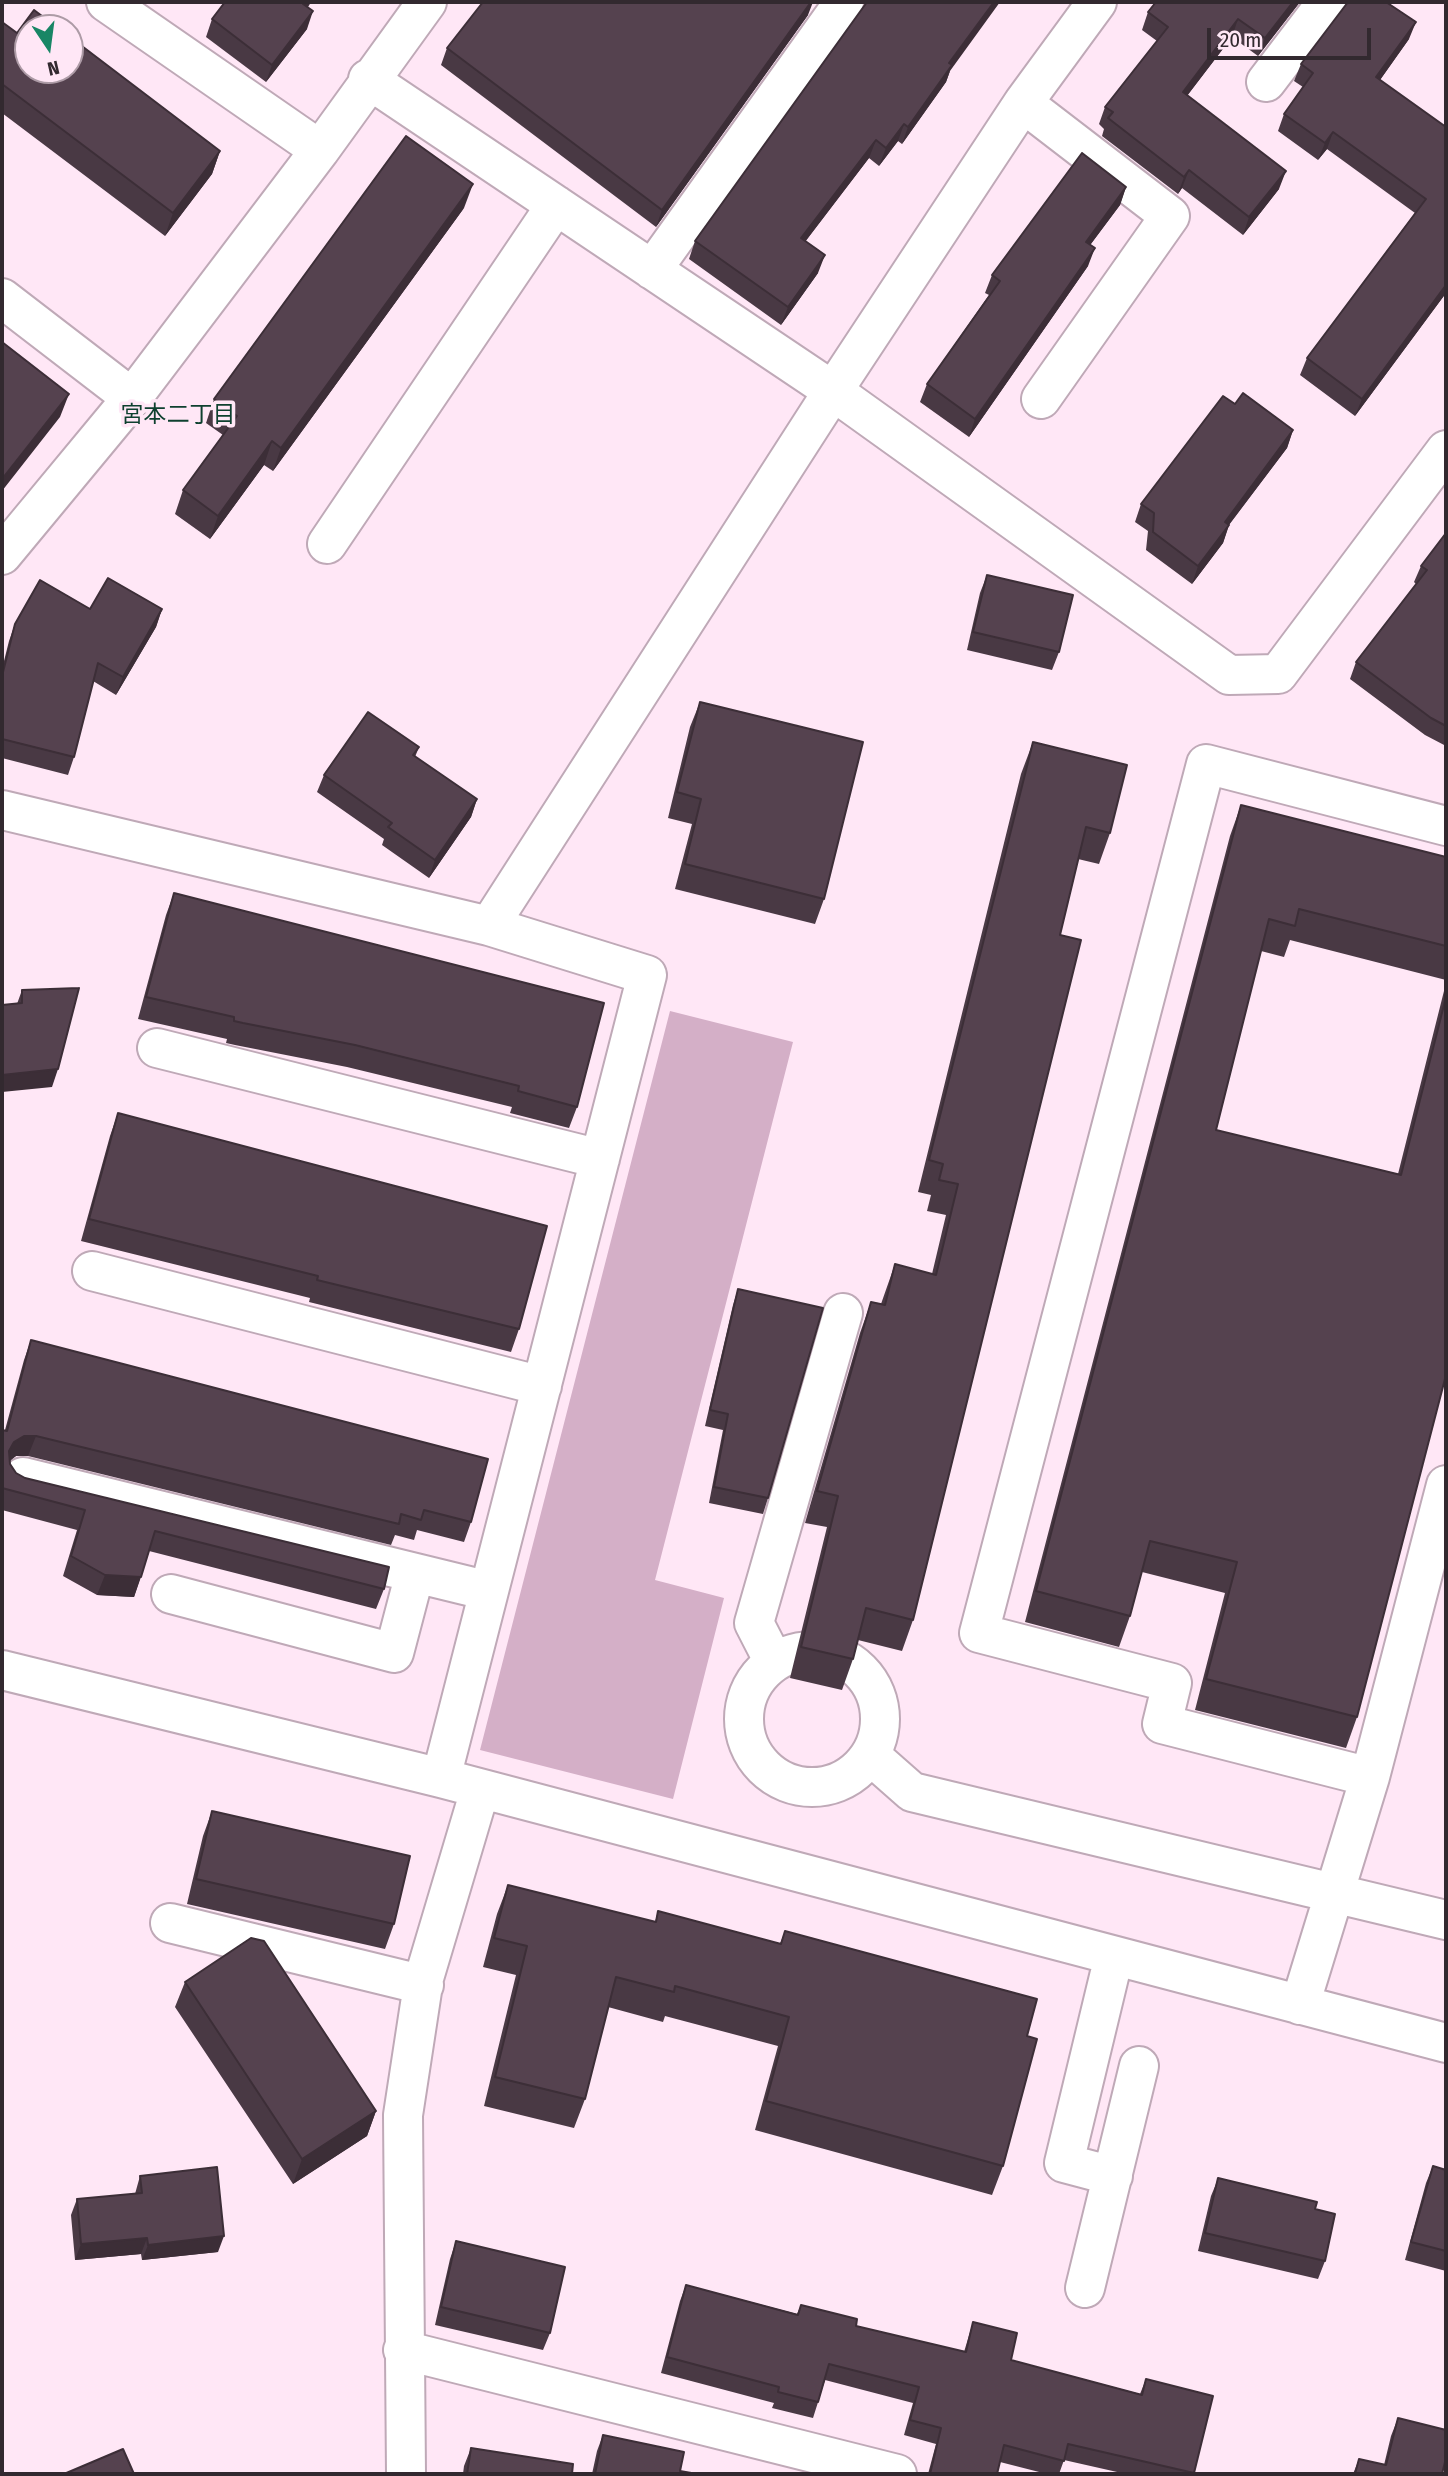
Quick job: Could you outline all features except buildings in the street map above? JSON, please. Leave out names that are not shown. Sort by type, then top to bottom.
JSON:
[{"type":"street","points":[[106,2],[320,150]]},
{"type":"street","points":[[2,555],[132,398],[320,150],[368,79],[427,2]]},
{"type":"street","points":[[652,270],[844,2]]},
{"type":"street","points":[[489,926],[833,391],[1023,103],[1097,2]]},
{"type":"street","points":[[1266,82],[1327,2]]},
{"type":"street","points":[[368,79],[833,391],[1229,675],[1278,674],[1446,450]]},
{"type":"street","points":[[1023,103],[1170,216],[1041,399]]},
{"type":"street","points":[[327,544],[555,205]]},
{"type":"street","points":[[2,298],[132,398]]},
{"type":"street","points":[[1370,1777],[1162,1724],[1172,1683],[979,1633],[1206,764],[1446,826]]},
{"type":"street","points":[[2,810],[489,926],[648,975],[441,1778]]},
{"type":"street","points":[[157,1048],[600,1159]]},
{"type":"street","points":[[92,1270],[542,1386]]},
{"type":"street","points":[[774,1662],[754,1623],[843,1313]]},
{"type":"street","points":[[23,1477],[489,1591]]},
{"type":"street","points":[[1300,2005],[1370,1777],[1446,1485]]},
{"type":"street","points":[[171,1594],[394,1654],[415,1573]]},
{"type":"street","points":[[798,1651],[824,1651],[849,1661],[868,1680],[879,1704],[879,1731],[870,1755],[853,1773],[832,1784],[808,1787],[784,1781],[764,1768],[750,1748],[744,1725],[746,1700],[756,1679],[774,1662],[798,1651]]},
{"type":"street","points":[[2,1670],[441,1778],[1446,2043]]},
{"type":"street","points":[[870,1755],[912,1792],[1446,1920]]},
{"type":"street","points":[[406,2474],[403,2115],[424,1984],[480,1790]]},
{"type":"street","points":[[170,1923],[424,1984]]},
{"type":"street","points":[[1113,2176],[1064,2163],[1114,1956]]},
{"type":"street","points":[[1086,2288],[1139,2066]]},
{"type":"street","points":[[403,2350],[897,2474]]},
{"type":"shaded area","points":[[670,1011],[793,1042],[655,1580],[724,1598],[673,1799],[480,1750]]},
{"type":"district","name":"宮本二丁目","points":[[178,416]]}]
